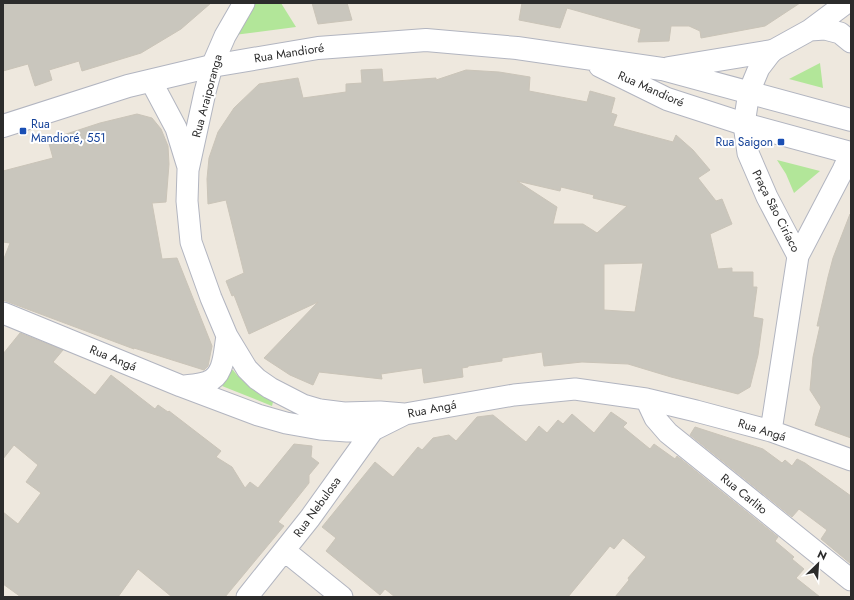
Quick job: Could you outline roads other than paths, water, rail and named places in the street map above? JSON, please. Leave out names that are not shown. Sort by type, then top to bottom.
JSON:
[{"type":"street","name":"Rua Araiporanga","points":[[244,3],[225,36],[212,66],[205,92],[188,170],[187,201],[190,242],[227,336],[247,369],[257,379],[285,397],[302,405],[376,421]]},
{"type":"street","points":[[810,30],[846,3]]},
{"type":"street","name":"Praça São Ciríaco","points":[[798,256],[767,197],[748,153],[744,124],[749,92],[759,68],[772,51],[810,30],[825,29],[832,31],[840,34],[851,42]]},
{"type":"street","name":"Rua Mandioré","points":[[3,126],[128,86],[212,66],[318,48],[426,40],[518,48],[662,69],[749,92]]},
{"type":"street","points":[[662,69],[772,51]]},
{"type":"street","name":"Rua Mandioré","points":[[582,58],[667,99],[744,124]]},
{"type":"street","name":"Rua Araiporanga","points":[[151,81],[176,128],[188,170]]},
{"type":"street","points":[[749,92],[851,120]]},
{"type":"street","name":"Praça São Ciríaco","points":[[744,124],[851,153],[798,256]]},
{"type":"street","points":[[771,431],[798,256]]},
{"type":"street","name":"Rua Angá","points":[[3,313],[181,386],[258,415],[286,423],[320,429],[347,431],[376,421],[405,414],[514,395],[575,389],[646,399],[771,431],[851,460]]},
{"type":"street","points":[[181,386],[206,383],[215,377],[224,359],[227,336]]},
{"type":"street","name":"Rua Carlito","points":[[646,399],[655,418],[668,433],[851,580]]},
{"type":"street","name":"Rua Nebulosa","points":[[247,597],[310,518],[376,421]]},
{"type":"street","points":[[285,551],[342,597]]},
{"type":"place","name":"Rua Mandioré, 551","points":[[23,131]]},
{"type":"place","name":"Rua Saigon","points":[[781,142]]}]
